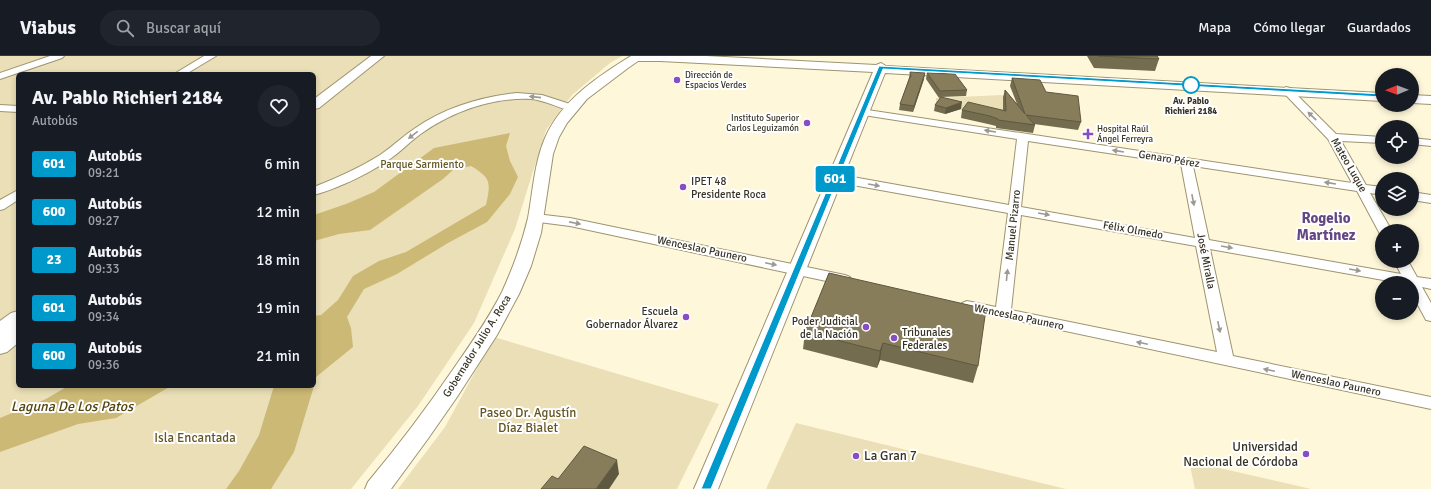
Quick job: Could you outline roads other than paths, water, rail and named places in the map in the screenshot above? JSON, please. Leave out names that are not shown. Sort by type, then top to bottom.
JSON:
[{"type":"main road","points":[[316,93],[365,56]]},
{"type":"main road","points":[[316,103],[378,56]]},
{"type":"main road","points":[[680,56],[1375,96]]},
{"type":"main road","points":[[638,57],[882,68]]},
{"type":"main road","name":"Gobernador Julio A. Roca","points":[[377,489],[419,437],[495,322],[516,280],[536,218],[541,177],[552,137],[572,108],[595,85],[611,72],[638,57]]},
{"type":"main road","points":[[717,489],[882,68]]},
{"type":"main road","points":[[1419,98],[1431,99]]},
{"type":"main road","points":[[706,489],[802,271]]},
{"type":"main road","points":[[0,331],[16,319]]},
{"type":"main road","points":[[0,346],[16,334]]},
{"type":"street","points":[[0,76],[59,56]]},
{"type":"street","points":[[182,72],[211,56]]},
{"type":"street","name":"Mateo Luque","points":[[1287,91],[1334,137],[1381,224]]},
{"type":"street","points":[[316,190],[374,164],[387,156],[430,123],[466,107],[499,98],[521,96],[549,99],[572,108]]},
{"type":"street","points":[[0,108],[16,109]]},
{"type":"street","name":"Genaro Pérez","points":[[864,112],[1375,191]]},
{"type":"street","name":"Manuel Pizarro","points":[[1003,314],[1023,136]]},
{"type":"street","points":[[1334,137],[1375,140]]},
{"type":"street","points":[[1419,141],[1431,142]]},
{"type":"street","name":"José Miralla","points":[[1186,161],[1226,360]]},
{"type":"street","name":"Félix Olmedo","points":[[839,178],[1389,276]]},
{"type":"street","points":[[0,206],[16,195]]},
{"type":"street","points":[[1419,197],[1431,199]]},
{"type":"street","name":"Wenceslao Paunero","points":[[536,218],[570,222],[860,283]]},
{"type":"street","name":"Félix Olmedo","points":[[1419,281],[1431,284]]},
{"type":"street","points":[[1419,293],[1431,316]]},
{"type":"street","name":"Wenceslao Paunero","points":[[950,302],[1431,403]]},
{"type":"water","points":[[510,133],[506,146],[510,161],[518,177],[510,194],[487,222],[448,243],[397,274],[364,289],[347,317],[351,328],[353,347],[316,377],[316,316],[321,315],[338,300],[353,276],[379,261],[406,252],[486,205],[489,186],[486,178],[478,170],[471,166],[453,170],[443,179],[370,230],[339,234],[316,240],[316,214],[374,192],[434,148]]},
{"type":"water","name":"Laguna De Los Patos","points":[[65,388],[168,388],[116,418],[78,424],[0,452],[0,418],[46,399]]},
{"type":"water","points":[[273,388],[313,388],[294,452],[271,489],[226,489],[239,471],[259,435]]},
{"type":"place","name":"Dirección de Espacios Verdes","points":[[677,80]]},
{"type":"place","name":"Av. Pablo Richieri 2184","points":[[1191,85]]},
{"type":"place","name":"Instituto Superior Carlos Leguizamón","points":[[807,123]]},
{"type":"place","name":"Hospital Raúl Ángel Ferreyra","points":[[1088,134]]},
{"type":"place","name":"IPET 48 Presidente Roca","points":[[683,187]]},
{"type":"place","name":"Escuela Gobernador Álvarez","points":[[686,317]]},
{"type":"place","name":"Poder Judicial de la Nación","points":[[866,327]]},
{"type":"place","name":"Tribunales Federales","points":[[894,338]]},
{"type":"place","name":"Universidad Nacional de Córdoba","points":[[1306,454]]},
{"type":"place","name":"La Gran 7","points":[[856,456]]},
{"type":"district","name":"Rogelio Martínez","points":[[1326,226]]},
{"type":"park label","name":"Parque Sarmiento","points":[[422,164]]},
{"type":"park label","name":"Paseo Dr. Agustín Díaz Bialet","points":[[528,420]]},
{"type":"park label","name":"Isla Encantada","points":[[195,438]]}]
